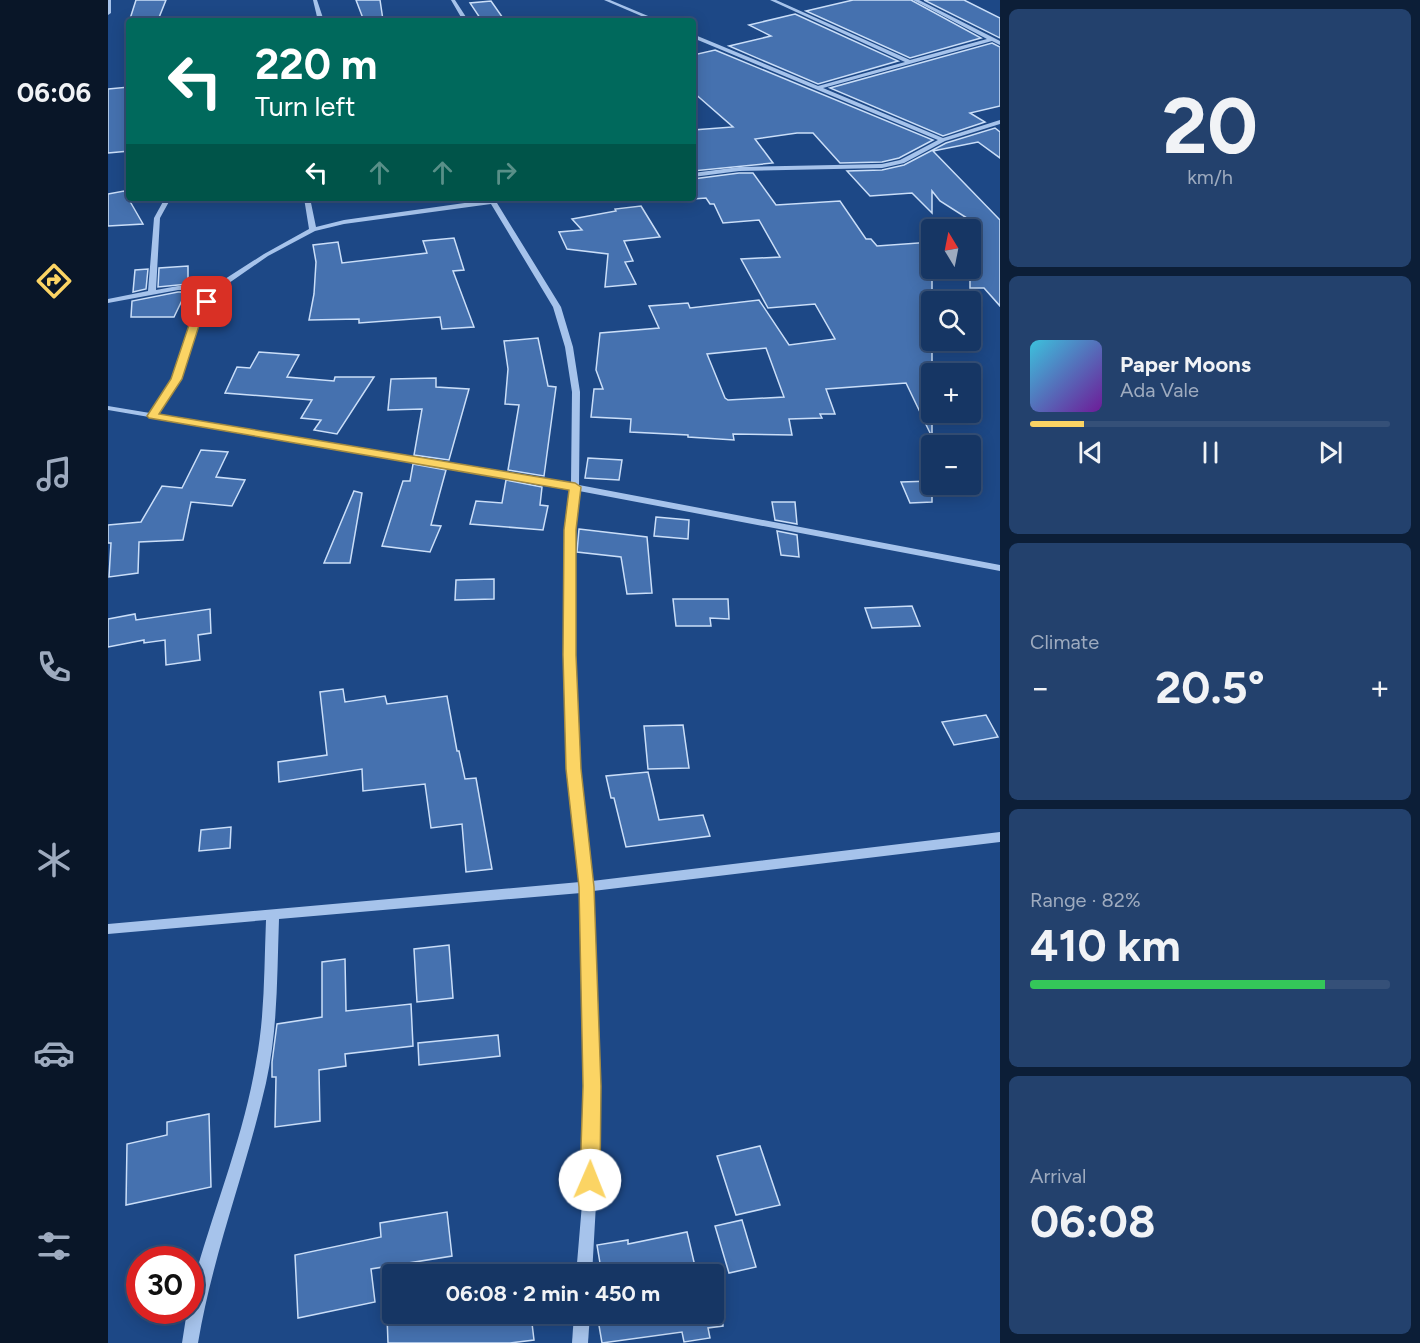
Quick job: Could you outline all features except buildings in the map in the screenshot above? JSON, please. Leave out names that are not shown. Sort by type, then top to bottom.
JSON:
[{"type":"street","points":[[108,13],[109,0]]},
{"type":"street","points":[[315,0],[320,18]]},
{"type":"street","points":[[453,0],[466,18]]},
{"type":"street","points":[[606,0],[650,18]]},
{"type":"street","points":[[772,0],[910,62]]},
{"type":"street","points":[[915,0],[1000,43]]},
{"type":"street","points":[[696,37],[943,140]]},
{"type":"street","points":[[820,87],[992,39]]},
{"type":"street","points":[[696,175],[751,168],[882,166],[902,162],[943,140],[1000,122]]},
{"type":"street","points":[[152,292],[157,218],[166,201]]},
{"type":"street","points":[[308,201],[313,230]]},
{"type":"street","points":[[152,416],[176,379],[197,316],[216,288],[266,255],[313,230],[344,222],[493,201],[557,307],[569,347],[576,392],[575,487],[570,530],[570,655],[573,769],[586,887],[592,1086],[585,1264]]},
{"type":"street","points":[[108,301],[152,292],[197,287],[216,288]]},
{"type":"street","points":[[108,408],[575,487],[1000,568]]},
{"type":"street","points":[[108,929],[586,887],[1000,837]]},
{"type":"street","points":[[190,1343],[211,1245],[260,1082],[266,1045],[273,914]]},
{"type":"street","points":[[580,1343],[581,1324]]},
{"type":"route","points":[[207,302],[197,316],[176,379],[152,416],[575,487],[570,530],[570,655],[573,769],[586,887],[592,1086],[590,1180]]}]
